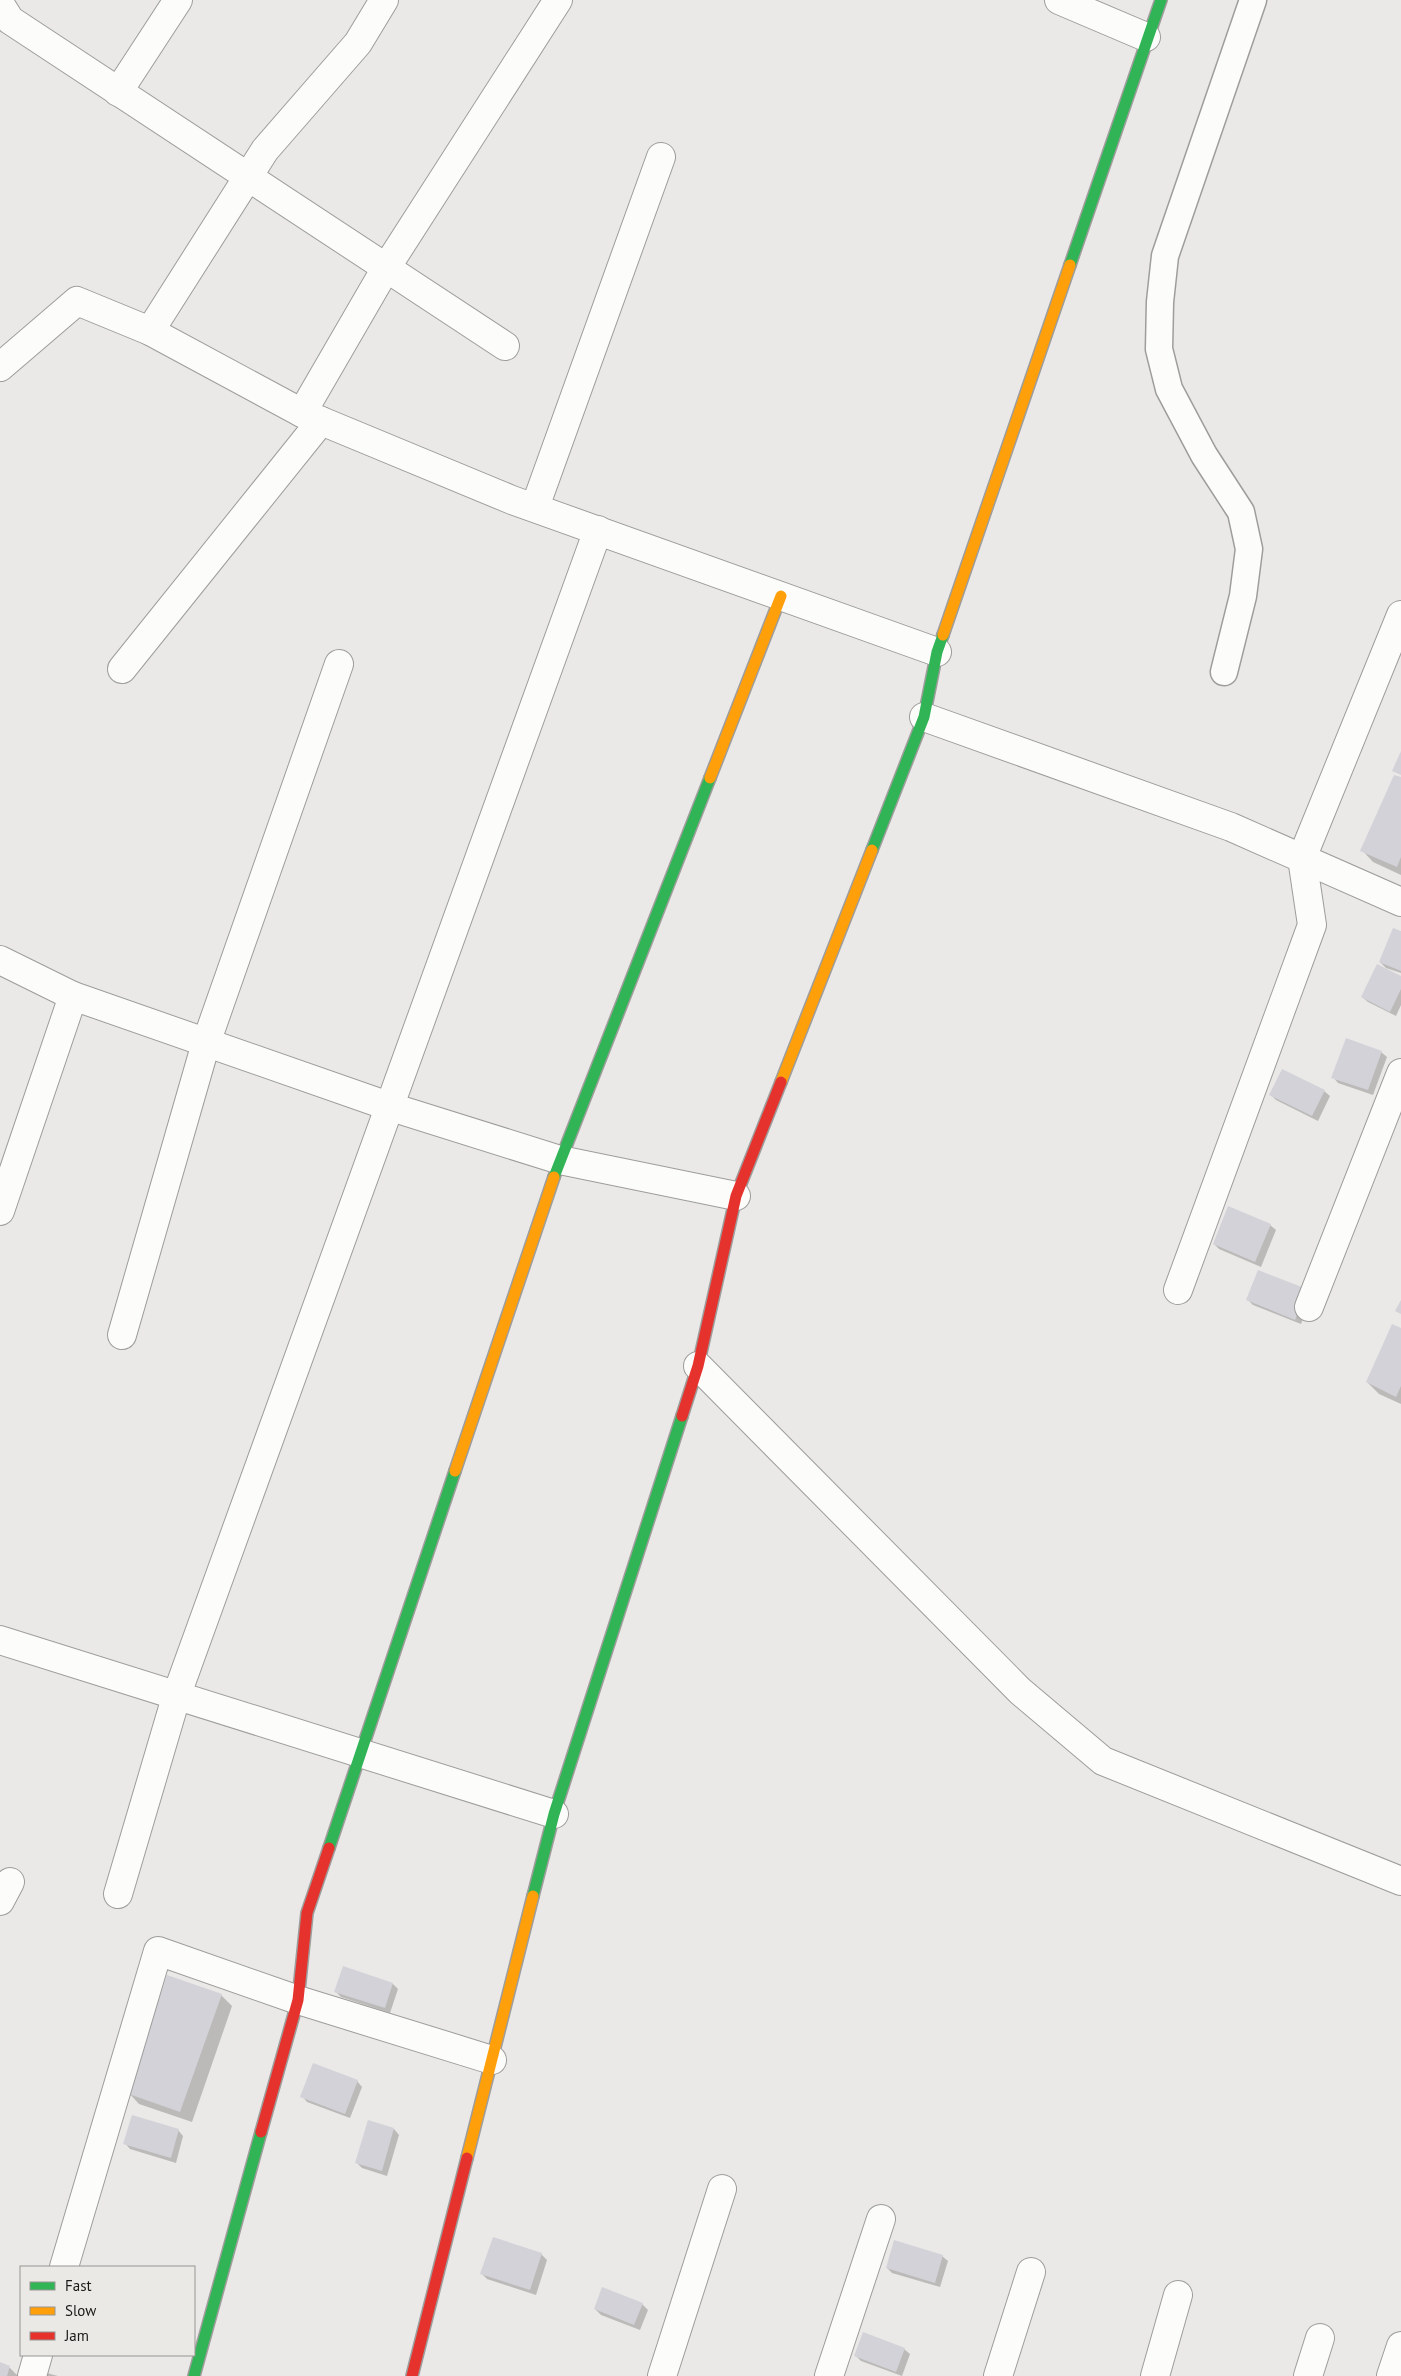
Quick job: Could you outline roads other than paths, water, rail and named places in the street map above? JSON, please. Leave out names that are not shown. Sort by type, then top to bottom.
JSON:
[{"type":"street","points":[[118,92],[178,0]]},
{"type":"street","points":[[150,331],[265,150],[358,43],[384,0]]},
{"type":"street","points":[[122,669],[312,417],[386,268],[558,0]]},
{"type":"street","points":[[1059,0],[1146,37]]},
{"type":"street","points":[[412,2376],[554,1814],[698,1366],[736,1196],[924,717],[938,652],[1146,37],[1161,0]]},
{"type":"street","points":[[0,4],[10,20],[504,346]]},
{"type":"street","points":[[535,507],[660,157]]},
{"type":"street","points":[[0,367],[77,301],[150,331],[312,417],[535,507],[938,652]]},
{"type":"street","points":[[118,1894],[177,1694],[391,1107],[598,530]]},
{"type":"street","points":[[194,2376],[298,2000],[307,1913],[560,1160],[781,596]]},
{"type":"street","points":[[1178,1290],[1312,925],[1302,858],[1401,615]]},
{"type":"street","points":[[122,1335],[206,1043],[339,664]]},
{"type":"street","points":[[924,717],[1231,826],[1401,902]]},
{"type":"street","points":[[0,960],[73,996],[391,1107],[560,1160],[736,1196]]},
{"type":"street","points":[[0,1211],[73,996]]},
{"type":"street","points":[[1309,1307],[1401,1073]]},
{"type":"street","points":[[698,1366],[1020,1692],[1103,1761],[1401,1881]]},
{"type":"street","points":[[0,1640],[177,1694],[554,1814]]},
{"type":"street","points":[[64,2266],[158,1951],[298,2000],[492,2060]]},
{"type":"street","points":[[662,2376],[722,2189]]},
{"type":"street","points":[[829,2376],[881,2219]]},
{"type":"street","points":[[998,2376],[1031,2272]]},
{"type":"street","points":[[1155,2376],[1178,2295]]},
{"type":"street","points":[[1308,2376],[1320,2338]]},
{"type":"street","points":[[1391,2376],[1401,2346]]},
{"type":"street","points":[[32,2376],[38,2356]]},
{"type":"lane","points":[[1224,672],[1243,596],[1249,549],[1242,512],[1204,455],[1170,389],[1160,350],[1160,302],[1165,256],[1253,0]]}]
